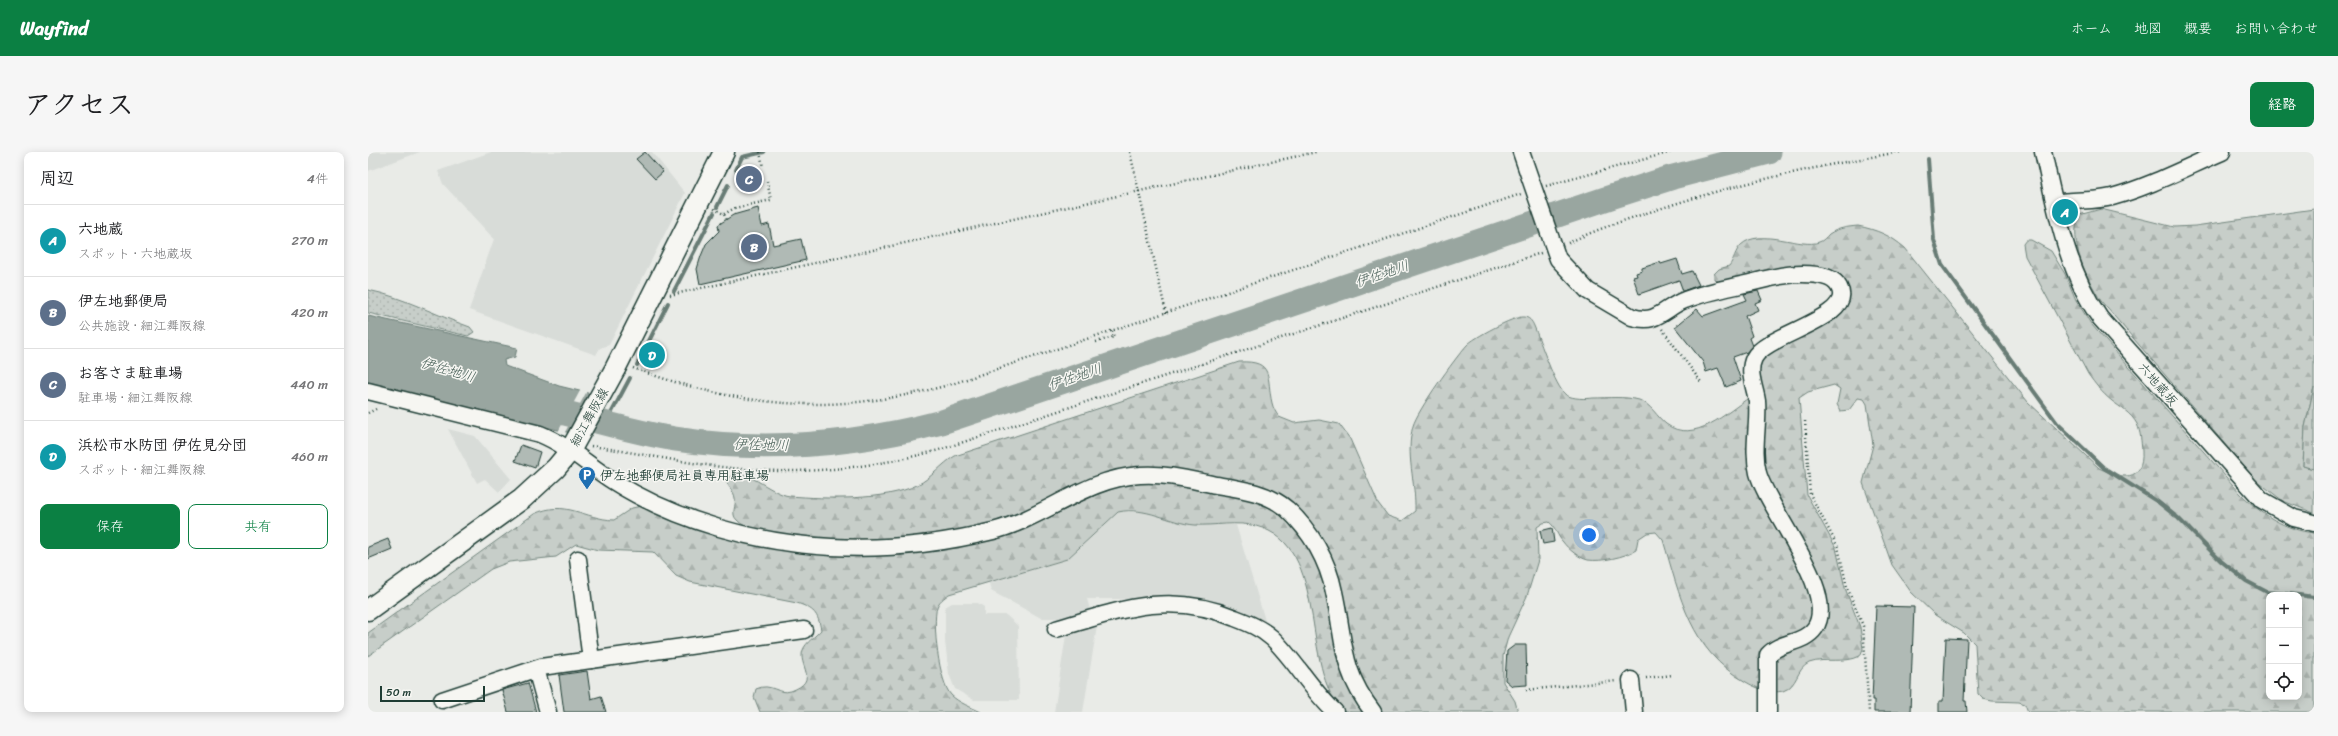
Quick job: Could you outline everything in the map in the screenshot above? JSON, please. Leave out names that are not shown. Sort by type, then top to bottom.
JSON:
[{"type":"main road","name":"細江舞阪線","points":[[368,610],[522,499],[556,468],[575,444],[724,152]]},
{"type":"street","points":[[1521,152],[1553,249],[1571,276],[1602,301],[1632,317],[1639,319],[1654,317],[1684,300],[1782,276],[1821,276],[1837,283],[1841,290],[1840,298],[1831,313],[1824,318],[1784,335],[1762,348],[1753,359],[1751,367],[1757,400],[1755,452],[1760,482],[1798,548],[1820,602],[1821,612],[1814,630],[1806,636],[1773,649],[1768,655],[1768,712]]},
{"type":"street","name":"六地蔵坂","points":[[2043,152],[2055,203],[2079,283],[2100,318],[2258,495],[2277,510],[2294,518],[2314,523]]},
{"type":"street","points":[[2055,203],[2070,199],[2085,200],[2112,197],[2222,152]]},
{"type":"street","points":[[368,392],[540,434],[554,440],[575,444],[614,481],[636,494],[702,522],[764,539],[828,547],[900,547],[925,544],[993,531],[1019,524],[1105,482],[1135,475],[1159,475],[1260,493],[1289,511],[1306,530],[1321,554],[1335,594],[1346,660],[1356,686],[1373,712]]},
{"type":"street","points":[[578,559],[591,660]]},
{"type":"street","points":[[1056,629],[1148,604],[1185,604],[1209,608],[1255,626],[1271,638],[1335,712]]},
{"type":"street","points":[[442,700],[536,669],[804,630]]},
{"type":"street","points":[[536,669],[548,712]]},
{"type":"street","points":[[1630,680],[1634,712]]},
{"type":"path","points":[[760,152],[763,167]]},
{"type":"path","points":[[1130,152],[1166,313]]},
{"type":"path","points":[[655,289],[667,295],[675,296],[1316,152]]},
{"type":"path","points":[[616,366],[676,384],[739,398],[782,403],[846,403],[889,398],[931,389],[1112,331],[1534,191],[1671,152]]},
{"type":"path","points":[[575,444],[703,465],[756,470],[835,469],[887,462],[939,450],[1553,249],[1585,235],[1629,219],[1718,191],[1810,169],[1900,152]]},
{"type":"path","points":[[724,214],[735,208],[771,200],[767,181]]},
{"type":"path","points":[[718,211],[724,214],[726,219]]},
{"type":"path","points":[[1654,317],[1675,350],[1701,382]]},
{"type":"path","points":[[1096,342],[1114,337],[1112,331]]},
{"type":"path","points":[[1805,421],[1810,494],[1838,547],[1848,587],[1863,626],[1869,712]]},
{"type":"path","points":[[1526,690],[1673,675]]},
{"type":"shaded area","points":[[368,152],[420,152],[368,171]]},
{"type":"shaded area","points":[[491,152],[652,152],[685,193],[609,345],[600,348],[596,355],[469,310],[494,239],[443,184],[438,171]]},
{"type":"shaded area","points":[[448,429],[475,436],[511,479],[499,492],[485,479],[477,483]]},
{"type":"shaded area","points":[[1118,512],[1146,512],[1195,525],[1236,525],[1267,627],[1190,599],[1087,599],[1091,613],[1061,618],[1041,618],[991,591],[989,583],[1067,559]]},
{"type":"shaded area","points":[[952,603],[978,603],[984,607],[984,615],[1006,615],[1018,626],[1019,700],[974,700],[955,689],[949,674],[945,642],[945,607]]},
{"type":"shaded area","points":[[1098,620],[1083,712],[1054,712],[1067,629]]},
{"type":"green space","points":[[2101,209],[2174,227],[2195,226],[2314,209],[2314,387],[2305,427],[2303,466],[2314,469],[2314,513],[2283,501],[2256,480],[2101,301],[2085,271],[2077,248],[2076,226],[2079,215]]},
{"type":"green space","points":[[1858,226],[1877,231],[1905,248],[2028,402],[2099,468],[2107,472],[2130,476],[2139,469],[2142,461],[2141,437],[2137,424],[2129,414],[2105,395],[2088,374],[2025,256],[2023,244],[2026,240],[2031,240],[2051,251],[2065,274],[2076,300],[2091,324],[2241,494],[2265,514],[2283,525],[2314,533],[2314,712],[2028,712],[2025,704],[2019,702],[1992,701],[1983,699],[1978,694],[1975,644],[1964,633],[1935,615],[1911,592],[1892,565],[1863,483],[1873,445],[1867,404],[1864,399],[1858,398],[1849,410],[1840,411],[1837,404],[1840,389],[1834,385],[1808,392],[1799,398],[1807,495],[1836,548],[1845,588],[1860,627],[1863,649],[1860,656],[1848,660],[1822,660],[1809,663],[1802,669],[1788,689],[1778,692],[1764,690],[1750,684],[1727,669],[1712,655],[1690,620],[1675,581],[1663,540],[1656,532],[1647,533],[1638,539],[1636,550],[1631,553],[1613,558],[1588,560],[1577,555],[1565,545],[1549,522],[1543,523],[1537,527],[1538,560],[1527,596],[1508,637],[1503,656],[1503,682],[1515,701],[1518,712],[1382,712],[1363,682],[1352,658],[1342,593],[1273,491],[1262,486],[1141,467],[1102,476],[1029,510],[992,524],[940,535],[885,540],[829,539],[760,531],[745,526],[735,518],[734,515],[735,498],[726,479],[734,475],[750,477],[782,494],[790,496],[855,498],[888,494],[917,485],[955,456],[1239,362],[1251,362],[1258,364],[1267,372],[1272,405],[1279,417],[1294,423],[1319,420],[1339,424],[1350,439],[1378,503],[1388,516],[1402,521],[1415,511],[1410,458],[1413,426],[1421,409],[1446,372],[1467,345],[1477,338],[1511,320],[1523,317],[1527,318],[1533,324],[1557,383],[1566,395],[1580,398],[1622,398],[1639,400],[1647,404],[1666,424],[1677,429],[1688,431],[1699,429],[1721,418],[1750,397],[1760,355],[1826,322],[1840,280],[1721,283],[1714,279],[1714,274],[1719,269],[1729,266],[1739,247],[1749,240],[1770,238],[1812,243],[1820,241],[1836,230]]},
{"type":"green space","points":[[368,290],[394,297],[470,327],[474,332],[468,336],[368,313]]},
{"type":"green space","points":[[2314,387],[2314,469],[2303,466],[2305,427]]},
{"type":"green space","points":[[1159,482],[1257,500],[1283,516],[1307,546],[1320,570],[1328,596],[1338,662],[1343,676],[1364,712],[1344,712],[1330,692],[1322,668],[1305,582],[1295,557],[1280,538],[1256,526],[1233,524],[1185,524],[1138,511],[1118,512],[1067,559],[949,594],[939,603],[937,607],[935,626],[943,678],[951,695],[965,705],[981,712],[760,712],[754,697],[756,689],[766,687],[786,692],[800,687],[805,682],[806,672],[802,656],[803,650],[808,642],[821,630],[817,616],[814,612],[808,607],[797,603],[690,582],[676,576],[653,552],[598,550],[576,544],[556,557],[509,562],[491,569],[368,656],[368,633],[534,514],[545,510],[556,508],[565,509],[593,517],[614,520],[632,508],[642,506],[763,546],[995,538],[1032,525],[1103,492],[1128,484]]},
{"type":"water","points":[[368,316],[517,348],[515,357],[504,360],[505,366],[559,386],[596,395],[575,434],[368,385]]},
{"type":"pier","points":[[581,389],[587,391],[564,434],[558,432]]},
{"type":"building","points":[[645,152],[663,172],[655,179],[636,159]]},
{"type":"building","points":[[758,208],[762,226],[769,224],[773,245],[801,239],[806,260],[700,284],[697,269],[706,244],[719,231],[718,225],[733,215]]},
{"type":"building","points":[[1677,259],[1682,274],[1692,271],[1699,285],[1683,291],[1679,280],[1639,294],[1633,277],[1637,276],[1636,273],[1642,271],[1642,268],[1660,262],[1661,264]]},
{"type":"building","points":[[1758,291],[1762,300],[1755,303],[1758,310],[1745,316],[1752,336],[1749,338],[1752,346],[1747,352],[1733,357],[1741,381],[1726,387],[1718,368],[1706,372],[1703,362],[1675,327],[1697,309],[1703,316],[1747,300],[1744,294]]},
{"type":"building","points":[[651,345],[662,350],[654,366],[643,361]]},
{"type":"building","points":[[521,445],[540,452],[535,468],[515,461]]},
{"type":"building","points":[[1552,528],[1554,542],[1543,544],[1540,531]]},
{"type":"building","points":[[388,539],[392,549],[368,559],[368,547]]},
{"type":"building","points":[[1876,606],[1914,607],[1910,712],[1874,712],[1874,700],[1872,700]]},
{"type":"building","points":[[1946,638],[1967,639],[1964,701],[1966,701],[1967,712],[1939,712],[1939,701],[1943,701]]},
{"type":"building","points":[[1515,645],[1526,645],[1527,685],[1512,686],[1505,680],[1507,651]]},
{"type":"building","points":[[587,671],[591,699],[601,696],[606,712],[564,712],[559,675]]},
{"type":"building","points":[[528,683],[536,712],[508,712],[502,690]]},
{"type":"waterway","points":[[736,170],[742,157],[764,152]]},
{"type":"waterway","name":"伊佐地川","points":[[565,413],[661,437],[709,443],[742,445],[776,446],[843,441],[909,430],[942,422],[1611,197],[1673,177],[1769,152]]},
{"type":"waterway","points":[[1928,159],[1934,240],[1942,265],[2057,423],[2104,468],[2158,502],[2178,518],[2221,561],[2246,581],[2267,592]]},
{"type":"waterway","points":[[717,207],[728,185]]},
{"type":"waterway","points":[[674,291],[714,213]]},
{"type":"waterway","points":[[637,365],[668,303]]},
{"type":"waterway","points":[[606,423],[630,378]]},
{"type":"waterway","points":[[2302,595],[2314,597]]},
{"type":"place","name":"お客さま駐車場","points":[[749,179]]},
{"type":"place","name":"六地蔵","points":[[2065,212]]},
{"type":"place","name":"伊左地郵便局","points":[[754,247]]},
{"type":"place","name":"浜松市水防団 伊佐見分団","points":[[652,355]]},
{"type":"place","name":"伊左地郵便局社員専用駐車場","points":[[587,490]]}]
